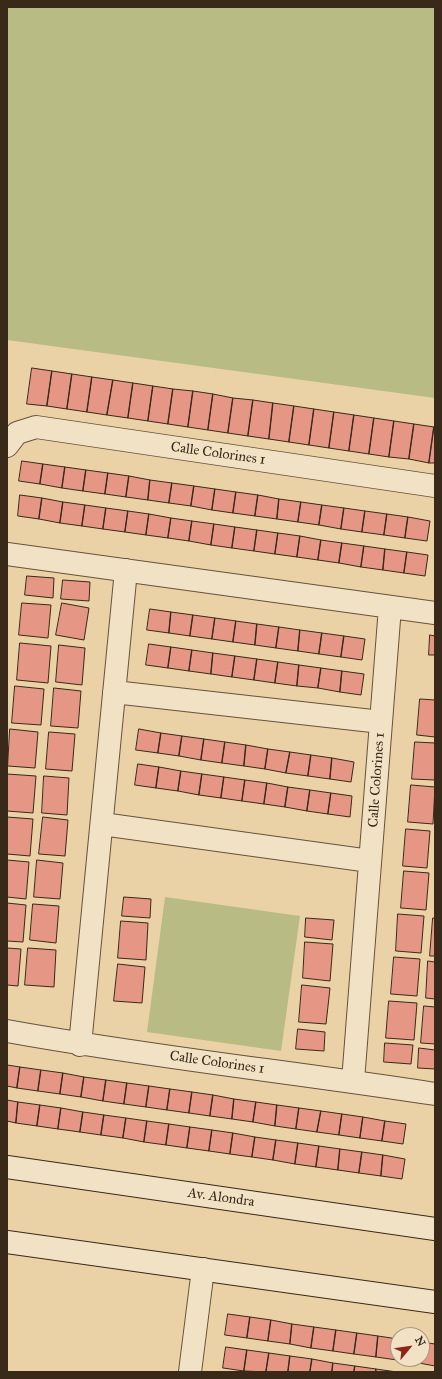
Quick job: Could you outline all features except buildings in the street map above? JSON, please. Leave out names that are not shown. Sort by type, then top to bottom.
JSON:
[{"type":"street","name":"Calle Colorines 1","points":[[7,446],[17,433],[36,427],[435,486]]},
{"type":"street","points":[[7,554],[435,613]]},
{"type":"street","points":[[80,1045],[126,570]]},
{"type":"street","name":"Calle Colorines 1","points":[[353,1081],[390,606]]},
{"type":"street","name":"Calle Colorines 1","points":[[114,692],[381,722]]},
{"type":"street","points":[[102,824],[370,861]]},
{"type":"street","name":"Calle Colorines 1","points":[[7,1031],[80,1045],[353,1081],[435,1094]]},
{"type":"street","name":"Av. Alondra","points":[[7,1167],[435,1229]]},
{"type":"street","points":[[7,1242],[435,1302]]},
{"type":"street","points":[[190,1372],[203,1269]]},
{"type":"green space","points":[[7,7],[435,7],[435,398],[7,340]]},
{"type":"green space","points":[[165,897],[300,916],[281,1051],[147,1032]]}]
